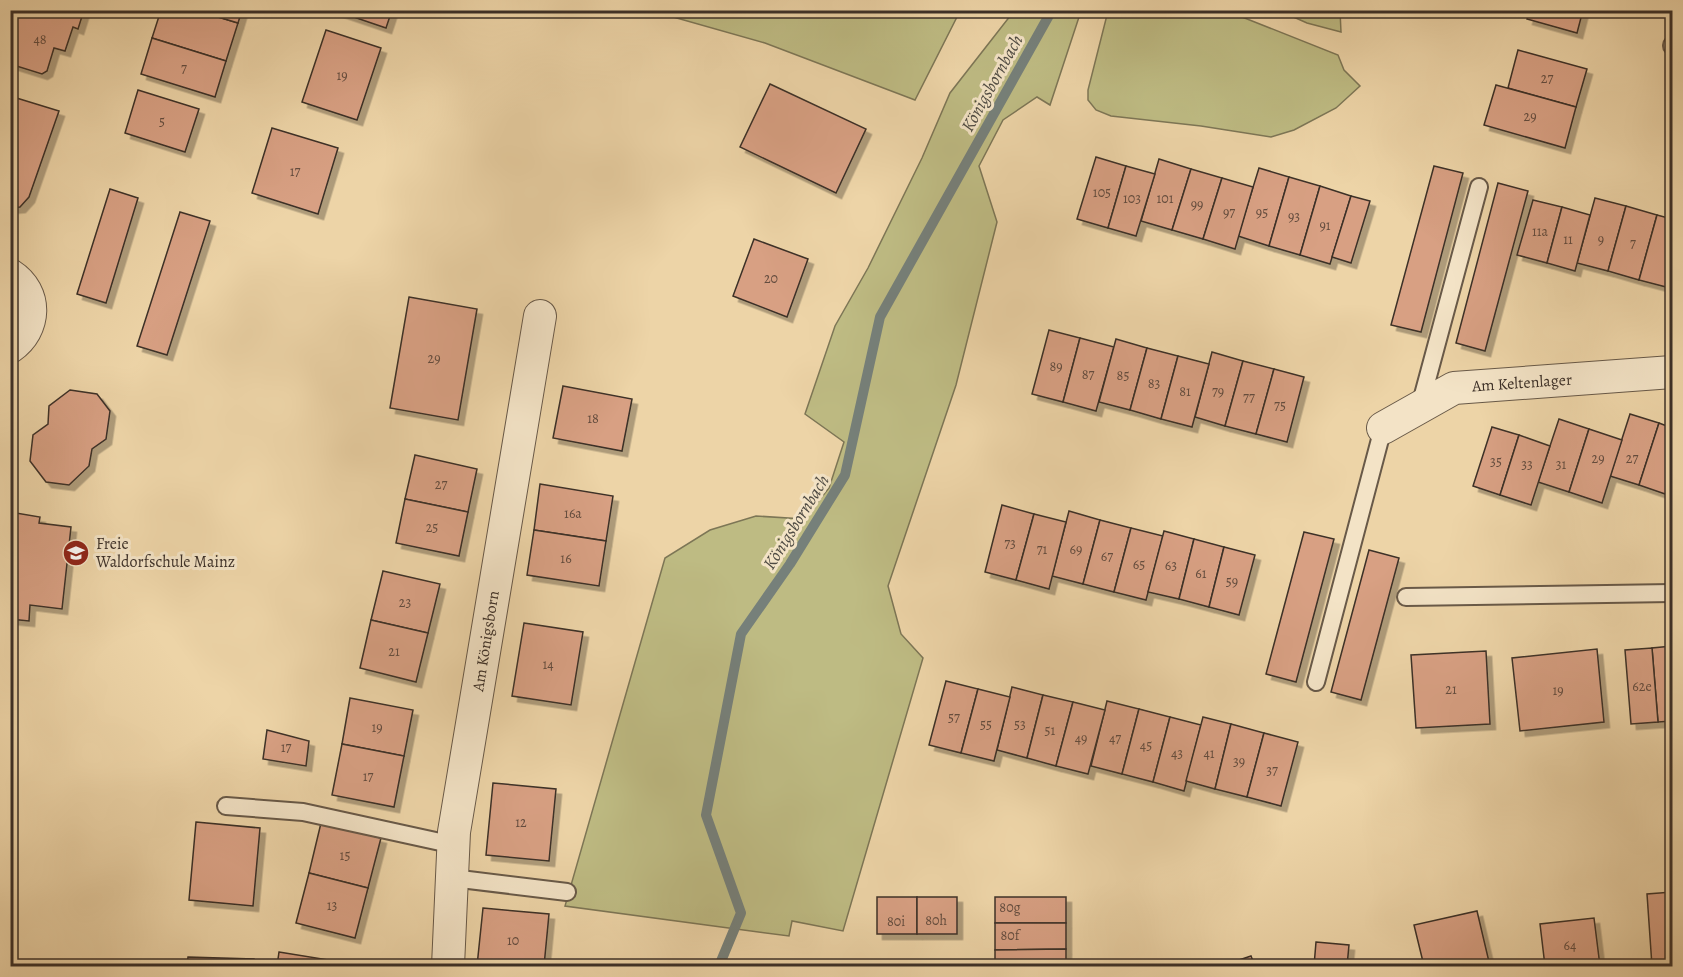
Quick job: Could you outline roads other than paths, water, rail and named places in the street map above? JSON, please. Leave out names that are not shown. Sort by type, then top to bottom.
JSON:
[{"type":"street","points":[[10,275],[18,280],[26,291],[31,317],[27,330],[19,341],[10,347]]},
{"type":"street","name":"Am Königsborn","points":[[448,966],[454,845],[540,316]]},
{"type":"street","name":"Am Keltenlager","points":[[1383,428],[1454,388],[1672,372]]},
{"type":"lane","points":[[1420,407],[1479,187]]},
{"type":"lane","points":[[1316,682],[1383,428]]},
{"type":"lane","points":[[1406,597],[1672,593]]},
{"type":"lane","points":[[226,806],[303,812],[454,845]]},
{"type":"lane","points":[[452,878],[567,892]]},
{"type":"waterway","name":"Königsbornbach","points":[[719,966],[741,913],[706,815],[741,634],[790,564],[845,475],[880,317],[1052,10]]},
{"type":"place","name":"Freie Waldorfschule Mainz","points":[[76,553]]}]
